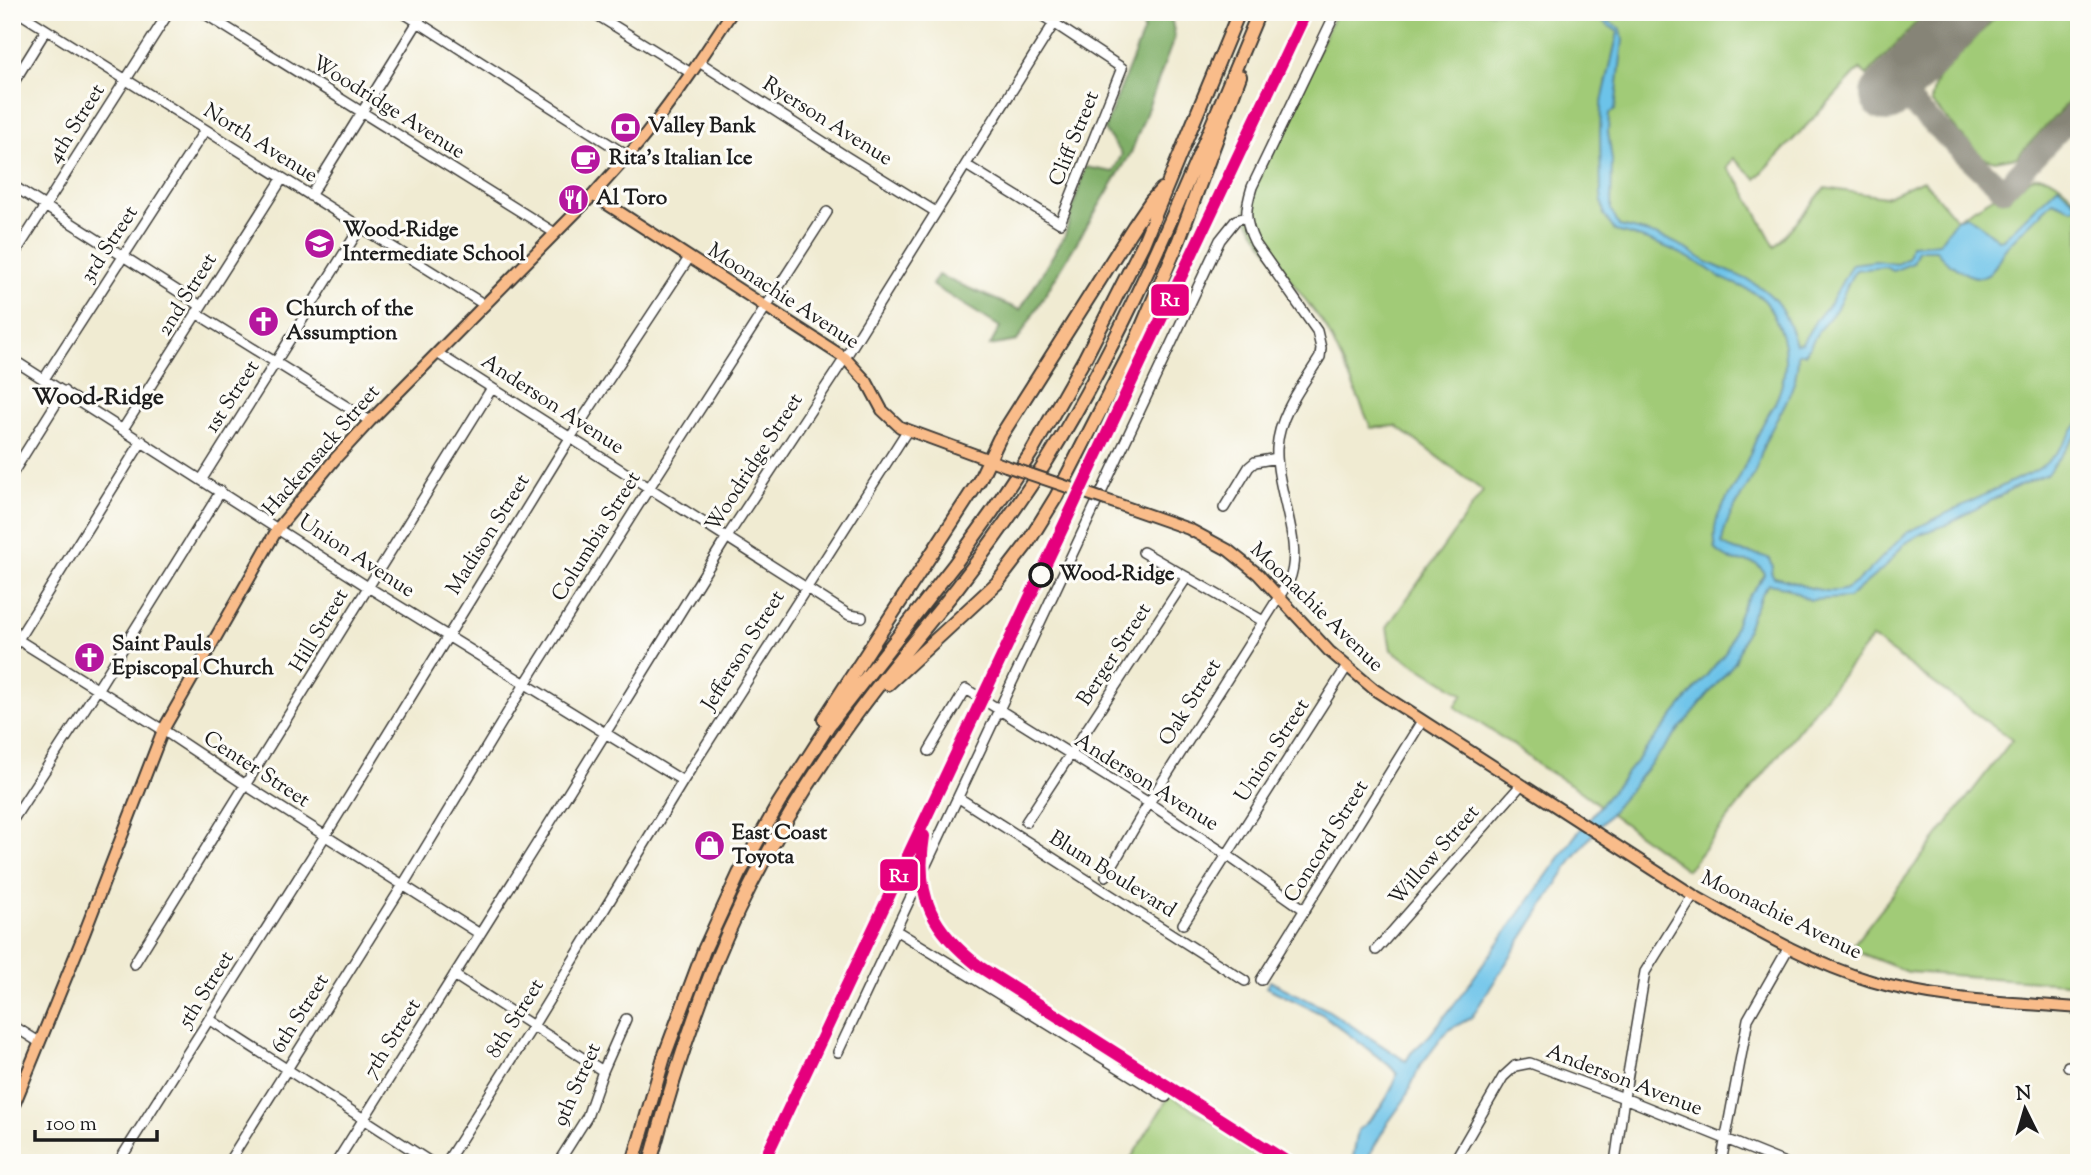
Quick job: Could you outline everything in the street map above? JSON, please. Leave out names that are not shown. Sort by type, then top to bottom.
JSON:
[{"type":"highway","points":[[779,803],[828,725],[954,565],[1031,453],[1111,310],[1143,244],[1239,12]]},
{"type":"highway","points":[[859,710],[997,583],[1027,544],[1063,485],[1135,343],[1179,240],[1225,120],[1260,12]]},
{"type":"highway","points":[[650,1163],[666,1102],[715,963],[757,873],[807,787],[859,710],[1008,520],[1074,414],[1116,337],[1163,238],[1260,12]]},
{"type":"highway","points":[[633,1163],[664,1057],[704,950],[739,874],[820,726],[979,481],[999,439],[1151,201],[1166,186]]},
{"type":"main road","name":"Hackensack Street","points":[[12,1110],[163,730],[278,528],[370,421],[593,195],[628,156],[699,62],[732,12]]},
{"type":"main road","name":"Moonachie Avenue","points":[[593,195],[845,358],[861,373],[882,410],[891,420],[907,430],[1206,537],[1245,562],[1346,668],[1375,690],[1693,895],[1789,947],[1855,975],[1906,990],[2079,1008]]},
{"type":"street","name":"North Avenue","points":[[18,12],[485,305]]},
{"type":"street","name":"4th Street","points":[[12,258],[169,12]]},
{"type":"street","name":"Woodridge Avenue","points":[[202,12],[555,233]]},
{"type":"street","points":[[402,12],[628,156]]},
{"type":"street","points":[[310,196],[424,12]]},
{"type":"street","points":[[592,12],[691,73]]},
{"type":"street","points":[[1037,12],[1055,24]]},
{"type":"street","name":"Woodridge Street","points":[[480,934],[727,537],[845,358],[1061,12]]},
{"type":"street","points":[[838,1052],[1220,240],[1236,220],[1246,217],[1252,187],[1336,12]]},
{"type":"street","name":"Cliff Street","points":[[966,165],[1060,223],[1122,68],[1055,24]]},
{"type":"street","points":[[12,85],[46,30]]},
{"type":"street","name":"Ryerson Avenue","points":[[699,62],[936,212]]},
{"type":"street","name":"3rd Street","points":[[44,379],[205,130]]},
{"type":"street","name":"2nd Street","points":[[123,429],[282,179]]},
{"type":"street","points":[[12,185],[124,257],[276,362],[370,421]]},
{"type":"street","name":"Columbia Street","points":[[403,885],[525,684],[827,212]]},
{"type":"street","name":"Oak Street","points":[[1106,876],[1294,570],[1292,537],[1280,485],[1277,447],[1283,422],[1320,357],[1321,348],[1317,331],[1255,243],[1246,217]]},
{"type":"street","name":"1st Street","points":[[202,479],[360,228]]},
{"type":"street","name":"Madison Street","points":[[325,836],[570,438],[689,258]]},
{"type":"street","name":"Anderson Avenue","points":[[437,353],[849,615],[862,617]]},
{"type":"street","name":"Union Avenue","points":[[12,359],[368,587],[683,781]]},
{"type":"street","name":"Hill Street","points":[[134,964],[247,786],[492,387]]},
{"type":"street","points":[[12,474],[64,391]]},
{"type":"street","name":"Jefferson Street","points":[[614,893],[805,587],[907,430]]},
{"type":"street","points":[[12,649],[15,638],[142,441]]},
{"type":"street","points":[[1224,508],[1249,467],[1255,462],[1277,458]]},
{"type":"street","points":[[12,821],[221,491]]},
{"type":"street","points":[[1143,552],[1263,621]]},
{"type":"street","name":"Berger Street","points":[[1026,822],[1187,577]]},
{"type":"street","name":"Center Street","points":[[15,638],[480,934]]},
{"type":"street","name":"Union Street","points":[[1183,923],[1346,668]]},
{"type":"street","name":"Anderson Avenue","points":[[929,751],[966,689],[1149,803],[1306,910]]},
{"type":"street","name":"Concord Street","points":[[1261,980],[1422,721]]},
{"type":"street","name":"Willow Street","points":[[1376,950],[1521,785]]},
{"type":"street","name":"Blum Boulevard","points":[[959,798],[1245,981]]},
{"type":"street","name":"5th Street","points":[[118,1163],[325,836]]},
{"type":"street","name":"6th Street","points":[[228,1163],[403,885]]},
{"type":"street","name":"8th Street","points":[[446,1163],[614,893]]},
{"type":"street","points":[[1615,1163],[1645,972],[1693,895]]},
{"type":"street","points":[[897,931],[1166,1097]]},
{"type":"street","name":"7th Street","points":[[336,1163],[480,934]]},
{"type":"street","points":[[1721,1163],[1748,1019],[1789,947]]},
{"type":"street","points":[[454,975],[603,1071]]},
{"type":"street","points":[[209,1018],[432,1163]]},
{"type":"street","name":"9th Street","points":[[558,1163],[587,1117],[626,1018]]},
{"type":"street","points":[[12,1026],[39,1042]]},
{"type":"street","name":"Anderson Avenue","points":[[1455,1160],[1503,1077],[1515,1066],[1522,1064],[1538,1065],[1785,1163]]},
{"type":"street","points":[[2068,1066],[2079,1070]]},
{"type":"green space","points":[[1140,12],[1170,12],[1175,36],[1131,153],[1017,341],[990,346],[1000,327],[932,285],[938,275],[1020,310],[1065,235],[1085,167],[1113,172],[1122,154],[1104,130],[1144,30]]},
{"type":"green space","points":[[1336,12],[1926,12],[1867,75],[1860,69],[1756,179],[1733,158],[1727,168],[1741,184],[1775,247],[1825,188],[1885,197],[1923,180],[1956,219],[1995,196],[2007,200],[2021,185],[2034,177],[2042,176],[2055,181],[2079,202],[2079,984],[1908,972],[1850,949],[2012,740],[1872,638],[1687,870],[1575,787],[1541,767],[1455,707],[1463,694],[1391,650],[1387,627],[1483,491],[1396,426],[1371,428],[1326,327],[1246,217],[1247,203]]},
{"type":"green space","points":[[2000,12],[2079,12],[2079,91],[2017,157],[1995,161],[1982,157],[1931,102],[1938,78]]},
{"type":"green space","points":[[1170,1095],[1280,1163],[1128,1163]]},
{"type":"water","points":[[1588,12],[1594,12],[1621,29],[1623,40],[1615,110],[1609,114],[1608,132],[1612,160],[1611,210],[1619,226],[1666,239],[1757,285],[1780,306],[1796,344],[1802,343],[1831,302],[1852,264],[1876,261],[1897,264],[1908,258],[1911,245],[1939,243],[1956,219],[1966,216],[1998,240],[2003,239],[2058,186],[2079,205],[2072,209],[2053,201],[2009,245],[1986,276],[1976,277],[1956,268],[1936,250],[1918,250],[1913,263],[1893,271],[1886,267],[1856,270],[1836,309],[1805,354],[1798,354],[1791,391],[1764,445],[1753,476],[1730,517],[1722,544],[1770,559],[1774,577],[1819,590],[1843,590],[1867,573],[1908,532],[2031,473],[2047,462],[2079,422],[2079,432],[2047,474],[1904,544],[1886,566],[1848,598],[1810,600],[1785,587],[1769,584],[1752,615],[1735,662],[1574,857],[1471,1018],[1448,1030],[1420,1066],[1405,1099],[1387,1124],[1367,1163],[1352,1163],[1358,1130],[1382,1105],[1397,1074],[1322,1014],[1266,987],[1270,981],[1326,1009],[1406,1061],[1459,998],[1575,836],[1725,653],[1743,606],[1764,574],[1755,564],[1732,560],[1716,550],[1715,530],[1719,514],[1778,396],[1785,367],[1779,328],[1771,310],[1759,296],[1668,248],[1615,231],[1604,215],[1601,195],[1601,106],[1618,32]]},
{"type":"taxiway","points":[[1894,87],[2003,190],[2079,109]]},
{"type":"runway","points":[[1887,95],[1964,12]]},
{"type":"railway","points":[[930,821],[982,710]]},
{"type":"railway","points":[[934,813],[921,847],[923,889],[932,915],[955,946],[980,967],[1289,1163]]},
{"type":"railway","points":[[769,1163],[918,846]]},
{"type":"transit line","name":"R1","points":[[763,1163],[1306,12]]},
{"type":"transit line","name":"R1","points":[[924,836],[922,877],[925,895],[939,926],[964,954],[980,967],[1289,1163]]},
{"type":"place","name":"Valley Bank","points":[[625,127]]},
{"type":"place","name":"Rita's Italian Ice","points":[[586,159]]},
{"type":"place","name":"Al Toro","points":[[573,199]]},
{"type":"place","name":"Wood-Ridge Intermediate School","points":[[320,243]]},
{"type":"place","name":"Church of the Assumption","points":[[263,322]]},
{"type":"place","name":"Wood-Ridge","points":[[1041,575]]},
{"type":"place","name":"Saint Pauls Episcopal Church","points":[[89,657]]},
{"type":"place","name":"East Coast Toyota","points":[[709,846]]},
{"type":"district","name":"Wood-Ridge","points":[[98,398]]}]
